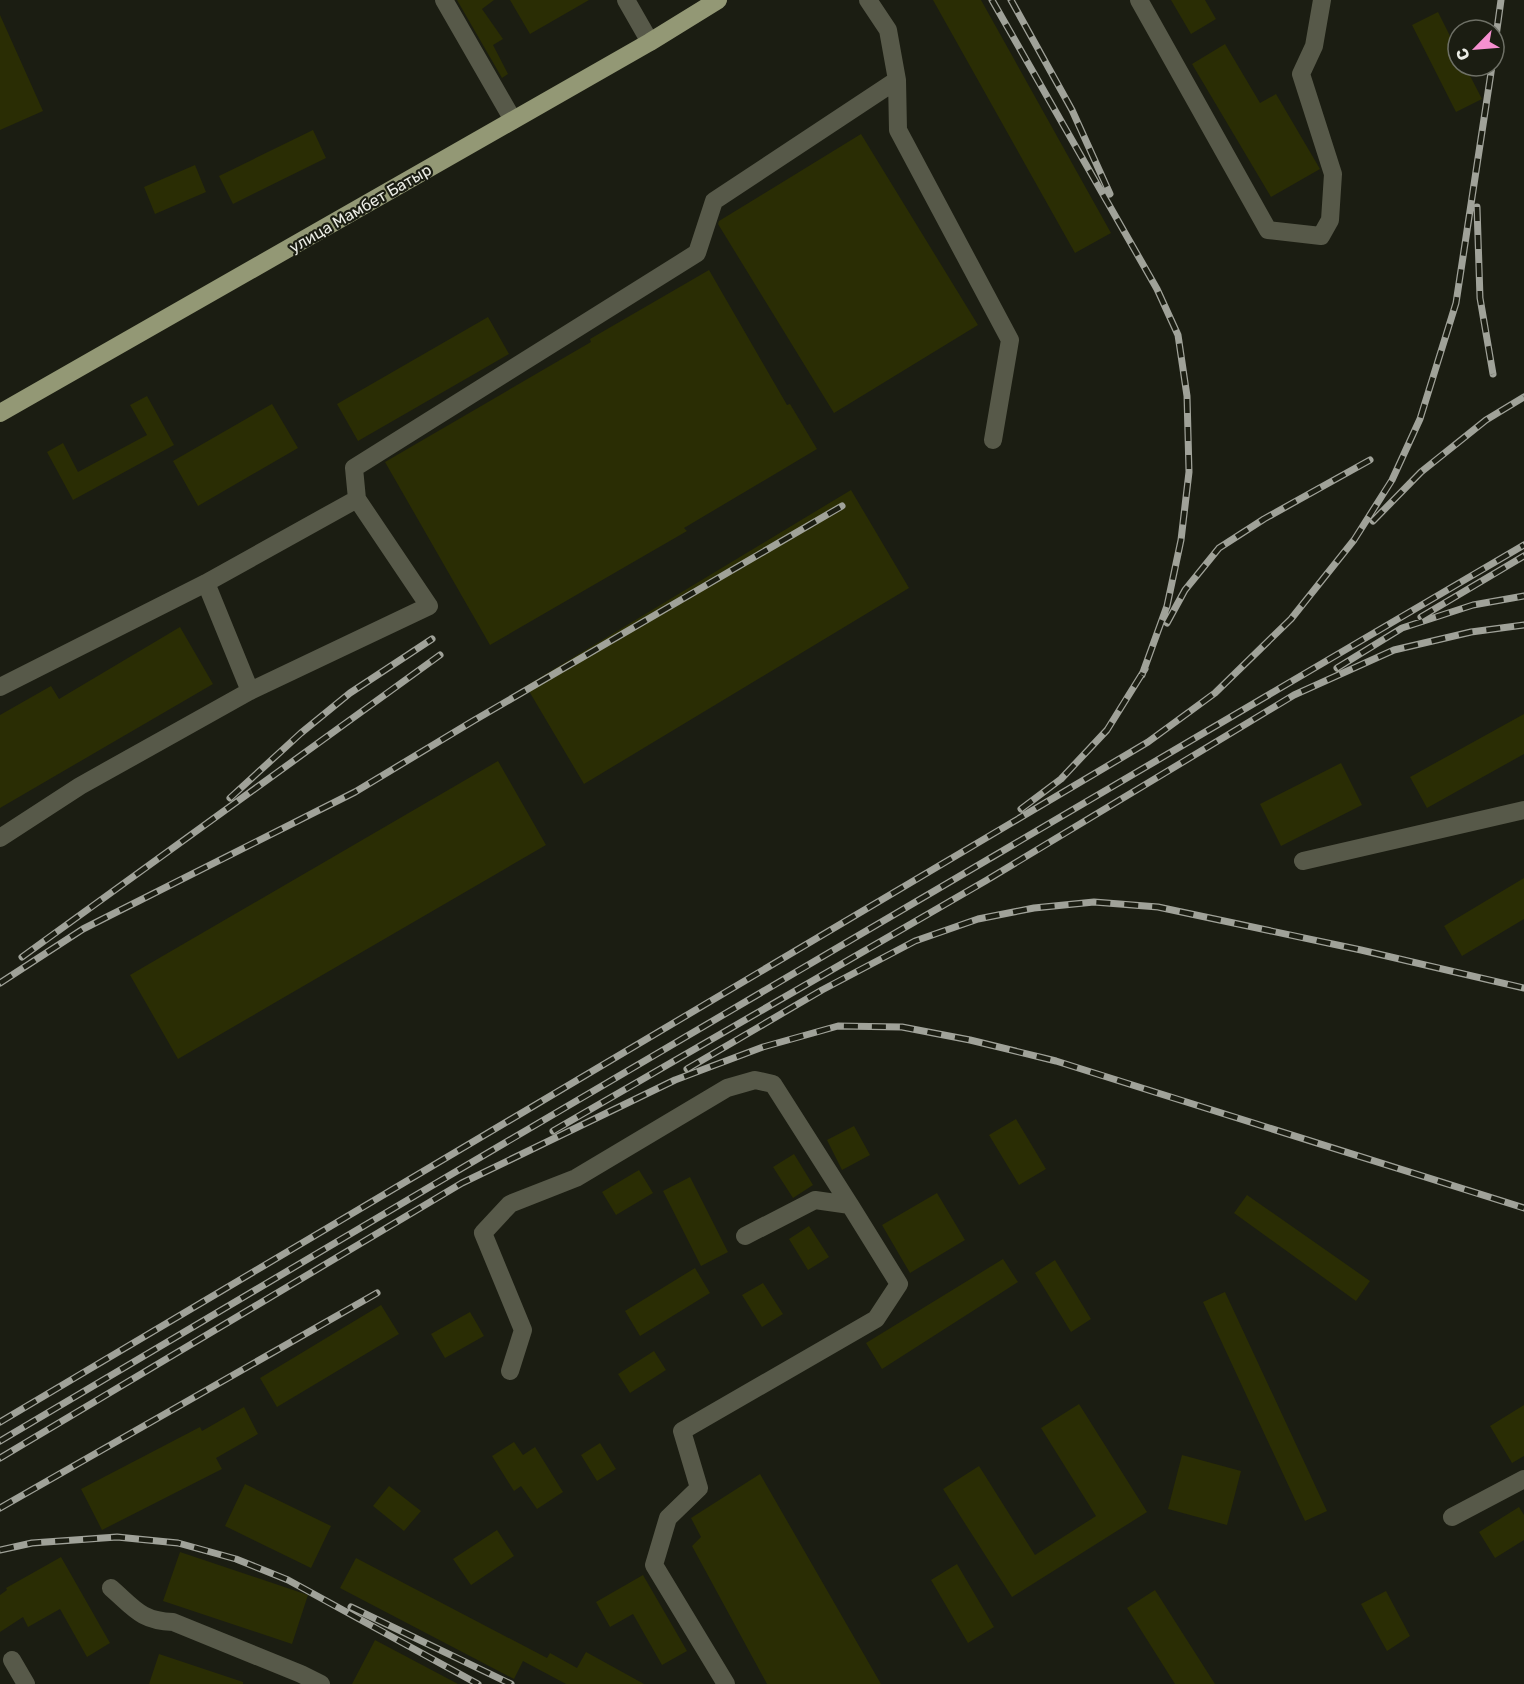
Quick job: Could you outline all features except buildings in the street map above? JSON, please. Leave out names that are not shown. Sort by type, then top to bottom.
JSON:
[{"type":"main road","name":"улица Мамбет Батыр","points":[[0,413],[650,42],[712,1]]},
{"type":"street","points":[[444,0],[513,120]]},
{"type":"street","points":[[626,0],[650,42]]},
{"type":"street","points":[[868,0],[888,30],[897,80],[898,130],[1010,340],[993,440]]},
{"type":"street","points":[[1139,0],[1268,230],[1321,236],[1330,220],[1334,174],[1301,74],[1314,46],[1322,0]]},
{"type":"street","points":[[0,838],[80,786],[250,691],[429,606],[357,499],[354,468],[697,253],[714,201],[897,80]]},
{"type":"street","points":[[0,687],[206,583],[357,499]]},
{"type":"street","points":[[206,583],[250,691]]},
{"type":"street","points":[[1303,861],[1524,810]]},
{"type":"street","points":[[510,1371],[523,1330],[483,1233],[510,1204],[576,1178],[727,1088],[754,1080],[773,1084],[899,1284],[876,1319],[682,1431],[699,1488],[668,1518],[654,1565],[726,1684]]},
{"type":"street","points":[[745,1236],[815,1200],[850,1205]]},
{"type":"street","points":[[1452,1517],[1524,1479]]},
{"type":"street","points":[[111,1588],[143,1617],[172,1622],[321,1684]]},
{"type":"street","points":[[12,1660],[26,1684]]},
{"type":"railway","points":[[992,0],[1157,289],[1178,335],[1187,396],[1189,472],[1181,540],[1167,606],[1142,675]]},
{"type":"railway","points":[[1011,0],[1072,110],[1110,194]]},
{"type":"railway","points":[[1499,18],[1501,0]]},
{"type":"railway","points":[[0,1422],[1148,742],[1215,693],[1291,619],[1354,540],[1392,480],[1420,419],[1456,303],[1490,78]]},
{"type":"railway","points":[[1477,207],[1480,298],[1493,374]]},
{"type":"railway","points":[[1373,521],[1421,472],[1486,420],[1524,397]]},
{"type":"railway","points":[[1167,623],[1185,590],[1219,548],[1264,519],[1370,460]]},
{"type":"railway","points":[[0,983],[83,929],[355,792],[842,506]]},
{"type":"railway","points":[[0,1441],[1524,545]]},
{"type":"railway","points":[[1421,617],[1524,556]]},
{"type":"railway","points":[[1337,668],[1402,628],[1473,605],[1524,596]]},
{"type":"railway","points":[[553,1131],[987,880],[1294,695],[1394,650],[1471,632],[1524,625]]},
{"type":"railway","points":[[230,798],[301,733],[350,693],[432,639]]},
{"type":"railway","points":[[22,957],[440,655]]},
{"type":"railway","points":[[1021,809],[1061,779],[1107,730],[1145,669]]},
{"type":"railway","points":[[687,1069],[822,990],[915,941],[978,919],[1034,908],[1094,902],[1158,907],[1361,950],[1524,988]]},
{"type":"railway","points":[[0,1458],[462,1183],[675,1080],[763,1047],[838,1026],[902,1027],[970,1040],[1056,1061],[1524,1208]]},
{"type":"railway","points":[[0,1508],[377,1293]]},
{"type":"railway","points":[[0,1550],[32,1543],[117,1537],[178,1543],[236,1559],[288,1580],[478,1684]]},
{"type":"railway","points":[[351,1607],[511,1684]]}]
